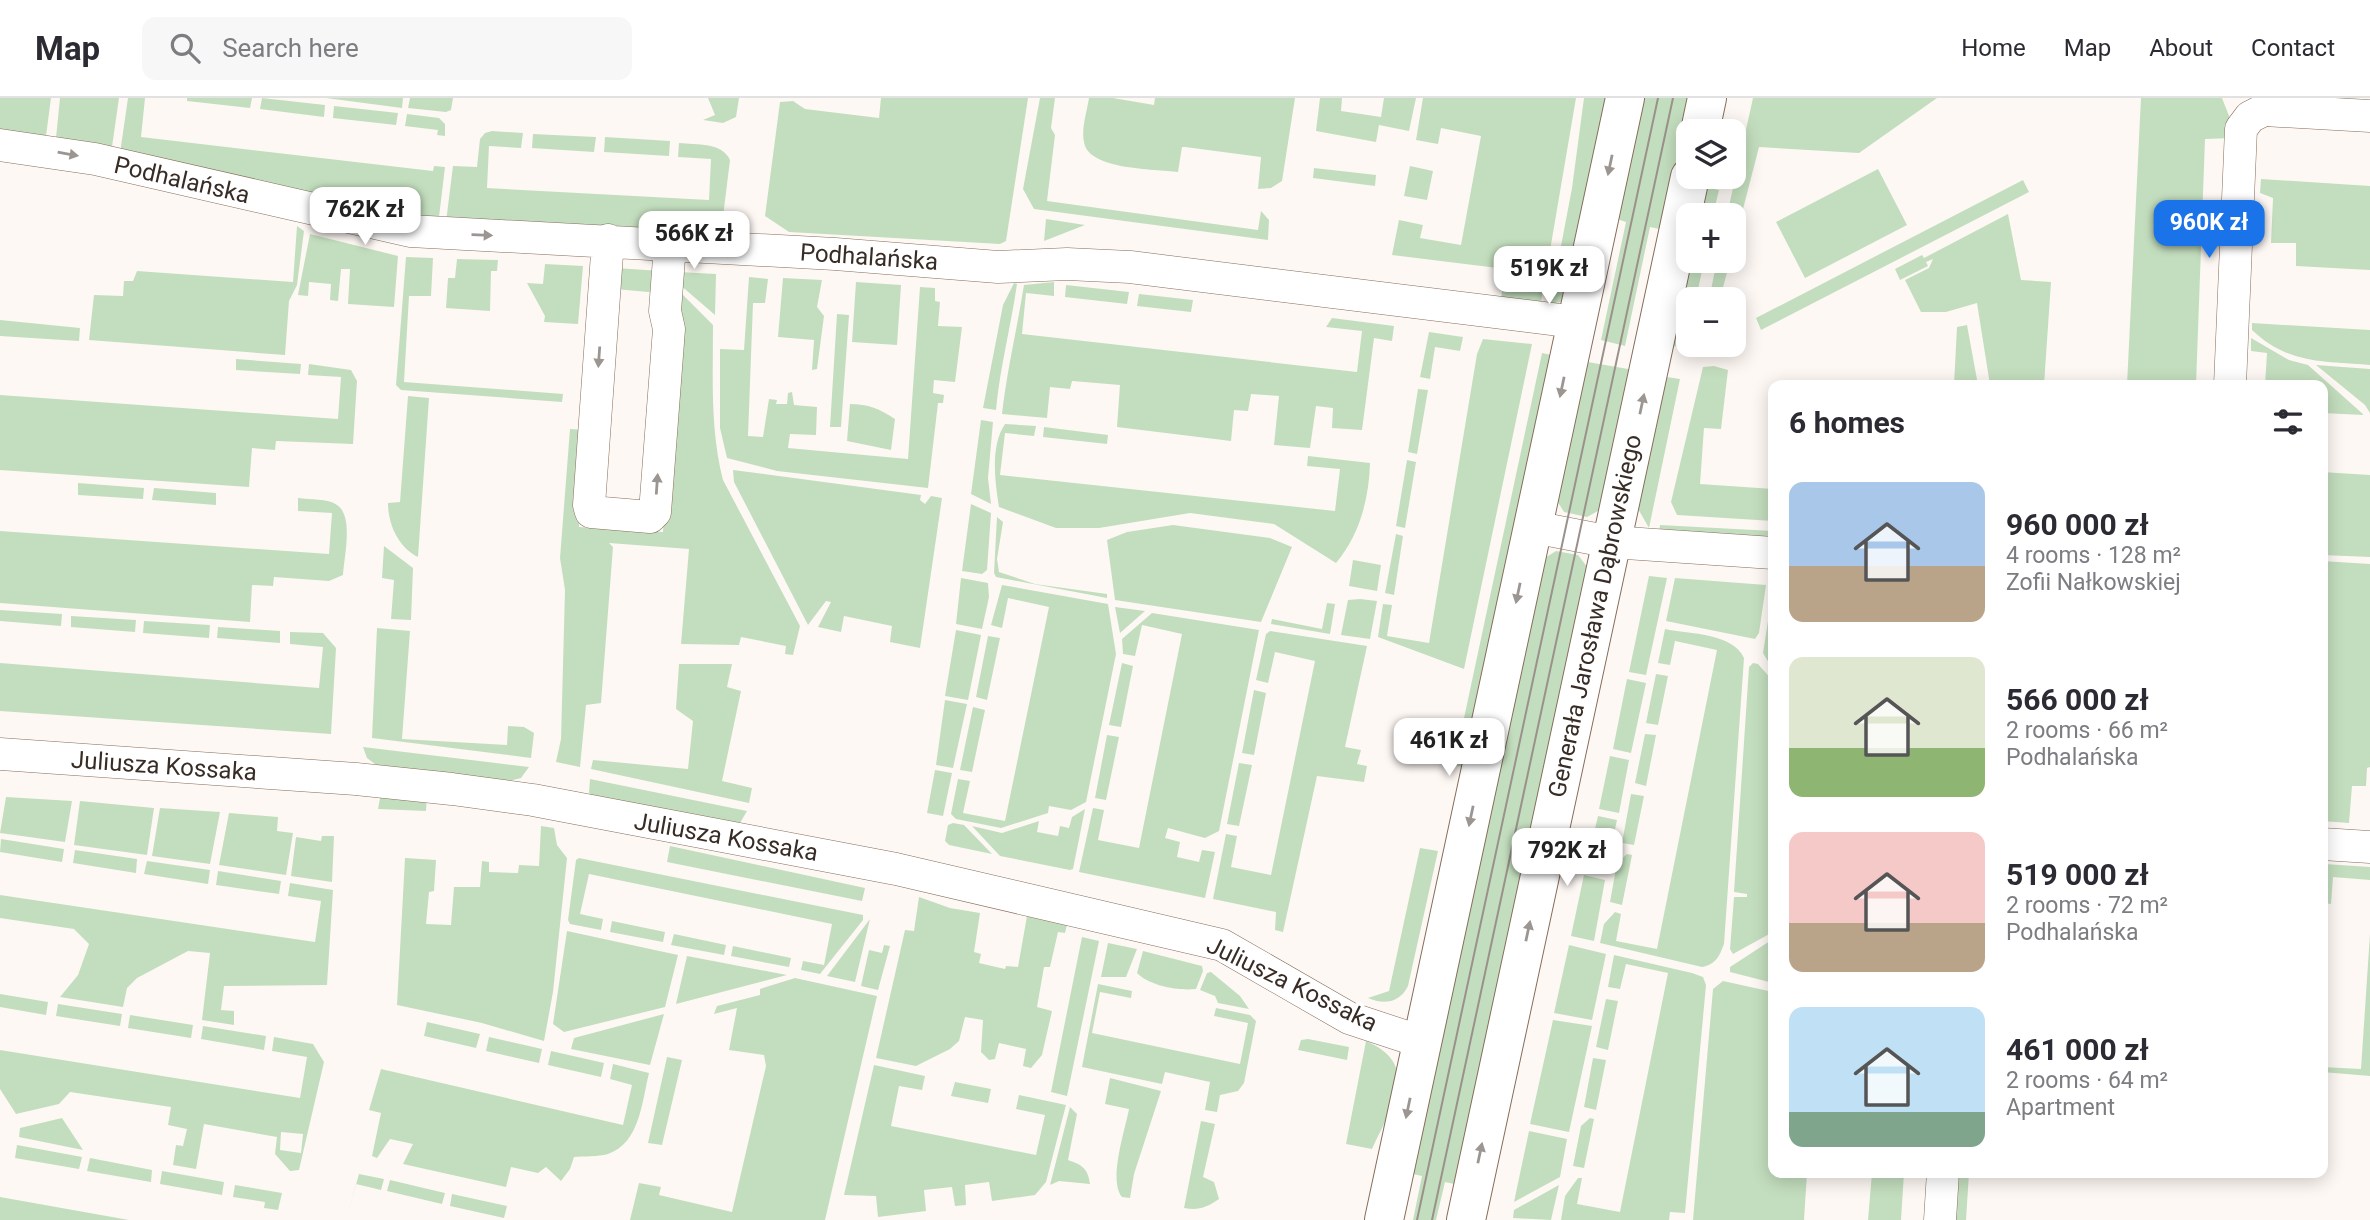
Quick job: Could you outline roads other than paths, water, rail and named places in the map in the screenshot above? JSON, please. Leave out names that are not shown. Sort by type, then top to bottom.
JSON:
[{"type":"main road","points":[[1384,1220],[1625,98]]},
{"type":"main road","points":[[1703,119],[1707,98]]},
{"type":"main road","name":"Generała Jarosława Dąbrowskiego","points":[[1466,1220],[1687,189]]},
{"type":"street","points":[[2230,380],[2241,129],[2250,117],[2264,110],[2370,117]]},
{"type":"street","name":"Podhalańska","points":[[0,145],[95,159],[410,231],[740,248],[998,267],[1067,264],[1130,267],[1576,322]]},
{"type":"street","points":[[608,240],[589,508],[594,513],[624,516],[650,517],[655,512],[669,329],[665,308],[670,244]]},
{"type":"street","points":[[1533,527],[1611,542],[1768,553]]},
{"type":"street","name":"Juliusza Kossaka","points":[[0,754],[356,779],[452,789],[533,800],[882,867],[1223,945],[1349,1018],[1422,1042]]},
{"type":"street","points":[[2328,844],[2370,847]]},
{"type":"street","points":[[1940,1220],[1943,1178]]},
{"type":"tram line","points":[[1417,1220],[1658,98]]},
{"type":"tram line","points":[[1432,1220],[1673,98]]}]
